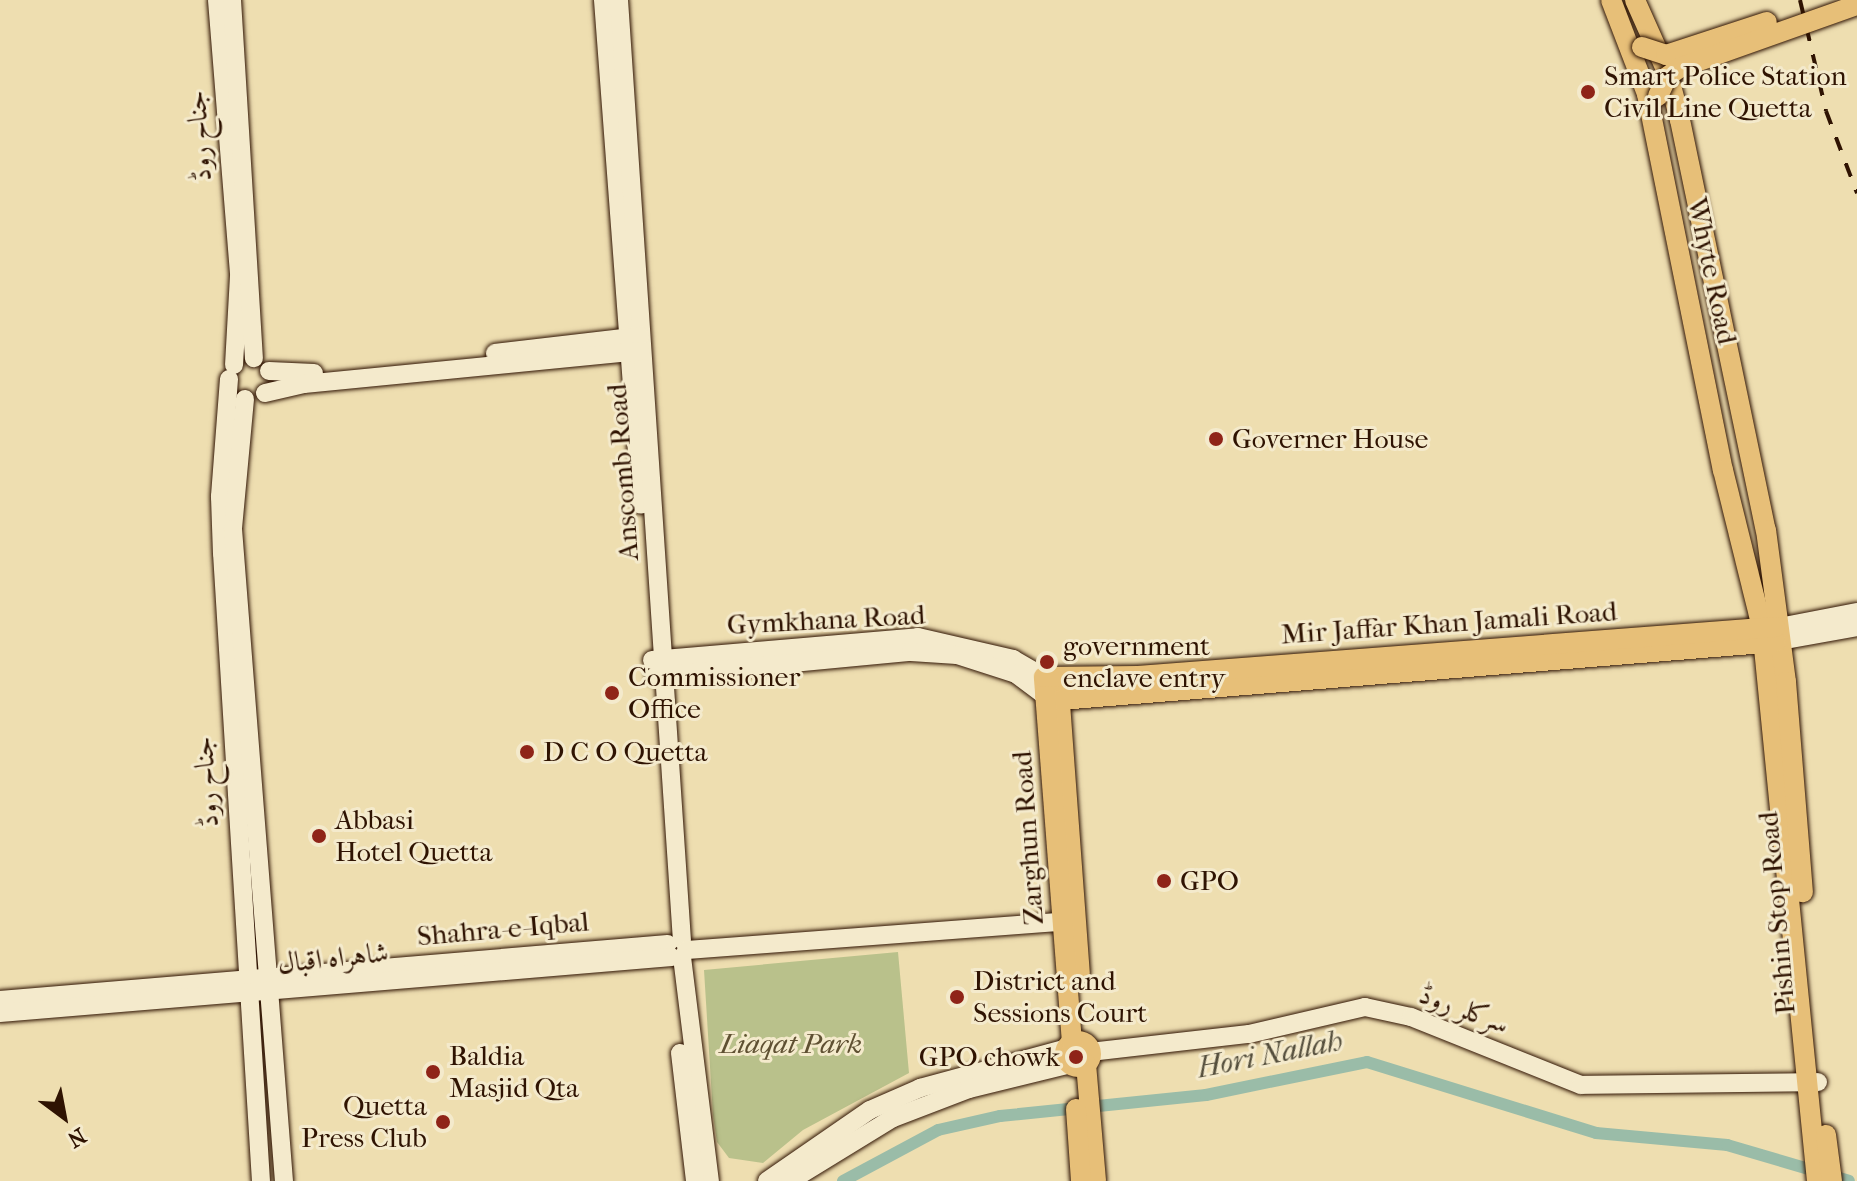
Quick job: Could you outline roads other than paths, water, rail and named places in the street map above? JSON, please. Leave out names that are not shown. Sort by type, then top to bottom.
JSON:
[{"type":"main road","name":"Whyte Road","points":[[1611,0],[1647,94],[1723,470],[1757,554]]},
{"type":"main road","name":"Whyte Road","points":[[1621,0],[1642,47],[1658,96],[1757,554]]},
{"type":"main road","name":"Whyte Road","points":[[1635,0],[1668,74],[1680,120],[1771,635],[1768,686]]},
{"type":"main road","points":[[1642,47],[1670,54],[1837,0]]},
{"type":"main road","points":[[1658,96],[1667,77],[1679,68],[1857,5]]},
{"type":"main road","name":"Mir Jaffar Khan Jamali Road","points":[[1052,688],[1771,635]]},
{"type":"main road","name":"Pishin Stop Road","points":[[1771,635],[1811,1082]]},
{"type":"main road","name":"Pishin Stop Road","points":[[1768,686],[1823,1174]]},
{"type":"main road","name":"Zarghun Road","points":[[1052,688],[1062,922],[1096,1181]]},
{"type":"main road","name":"Zarghun Road","points":[[1052,688],[1078,1054],[1081,1181]]},
{"type":"street","name":"جناح روڈ","points":[[217,0],[239,276],[220,497],[261,1181]]},
{"type":"street","name":"جناح روڈ","points":[[232,0],[254,358]]},
{"type":"street","name":"Anscomb Road","points":[[603,0],[636,344]]},
{"type":"street","name":"Anscomb Road","points":[[619,0],[636,344],[695,1181]]},
{"type":"street","points":[[636,344],[304,384],[245,399],[235,394],[232,372],[254,358],[269,371],[324,373],[636,344]]},
{"type":"street","points":[[265,393],[269,371]]},
{"type":"street","name":"جناح روڈ","points":[[245,399],[233,529],[284,1181]]},
{"type":"street","name":"Mir Jaffar Khan Jamali Road","points":[[1771,635],[1857,612]]},
{"type":"street","name":"Mir Jaffar Khan Jamali Road","points":[[1771,635],[1857,627]]},
{"type":"street","name":"Gymkhana Road","points":[[658,668],[918,637],[1013,659],[1052,688]]},
{"type":"street","name":"Shahra-e-Iqbal","points":[[249,987],[677,949],[1062,922]]},
{"type":"street","name":"Anscomb Road","points":[[677,949],[710,1181]]},
{"type":"street","name":"شاہراہ اقبال","points":[[0,1000],[249,987]]},
{"type":"street","name":"شاہراہ اقبال","points":[[0,1013],[249,987]]},
{"type":"street","name":"سرکلر روڈ","points":[[767,1181],[870,1110],[920,1088],[1078,1054],[1249,1034],[1365,1007],[1411,1017],[1581,1085],[1811,1082]]},
{"type":"street","name":"سرکلر روڈ","points":[[790,1181],[893,1118],[969,1089],[1078,1054]]},
{"type":"waterway","name":"Hori Nallah","points":[[843,1181],[938,1130],[1000,1116],[1206,1095],[1367,1062],[1596,1133],[1727,1145],[1849,1181]]},
{"type":"railway","points":[[1800,0],[1826,111],[1857,193]]},
{"type":"place","name":"Smart Police Station Civil Line Quetta","points":[[1588,92]]},
{"type":"place","name":"Governer House","points":[[1216,439]]},
{"type":"place","name":"government enclave entry","points":[[1047,662]]},
{"type":"place","name":"Commissioner Office","points":[[612,693]]},
{"type":"place","name":"D C O Quetta","points":[[527,752]]},
{"type":"place","name":"Abbasi Hotel Quetta","points":[[319,836]]},
{"type":"place","name":"GPO","points":[[1164,881]]},
{"type":"place","name":"District and Sessions Court","points":[[957,997]]},
{"type":"place","name":"GPO chowk","points":[[1076,1057]]},
{"type":"place","name":"Baldia Masjid Qta","points":[[433,1072]]},
{"type":"place","name":"Quetta Press Club","points":[[443,1122]]},
{"type":"park label","name":"Liaqat Park","points":[[791,1044]]}]
